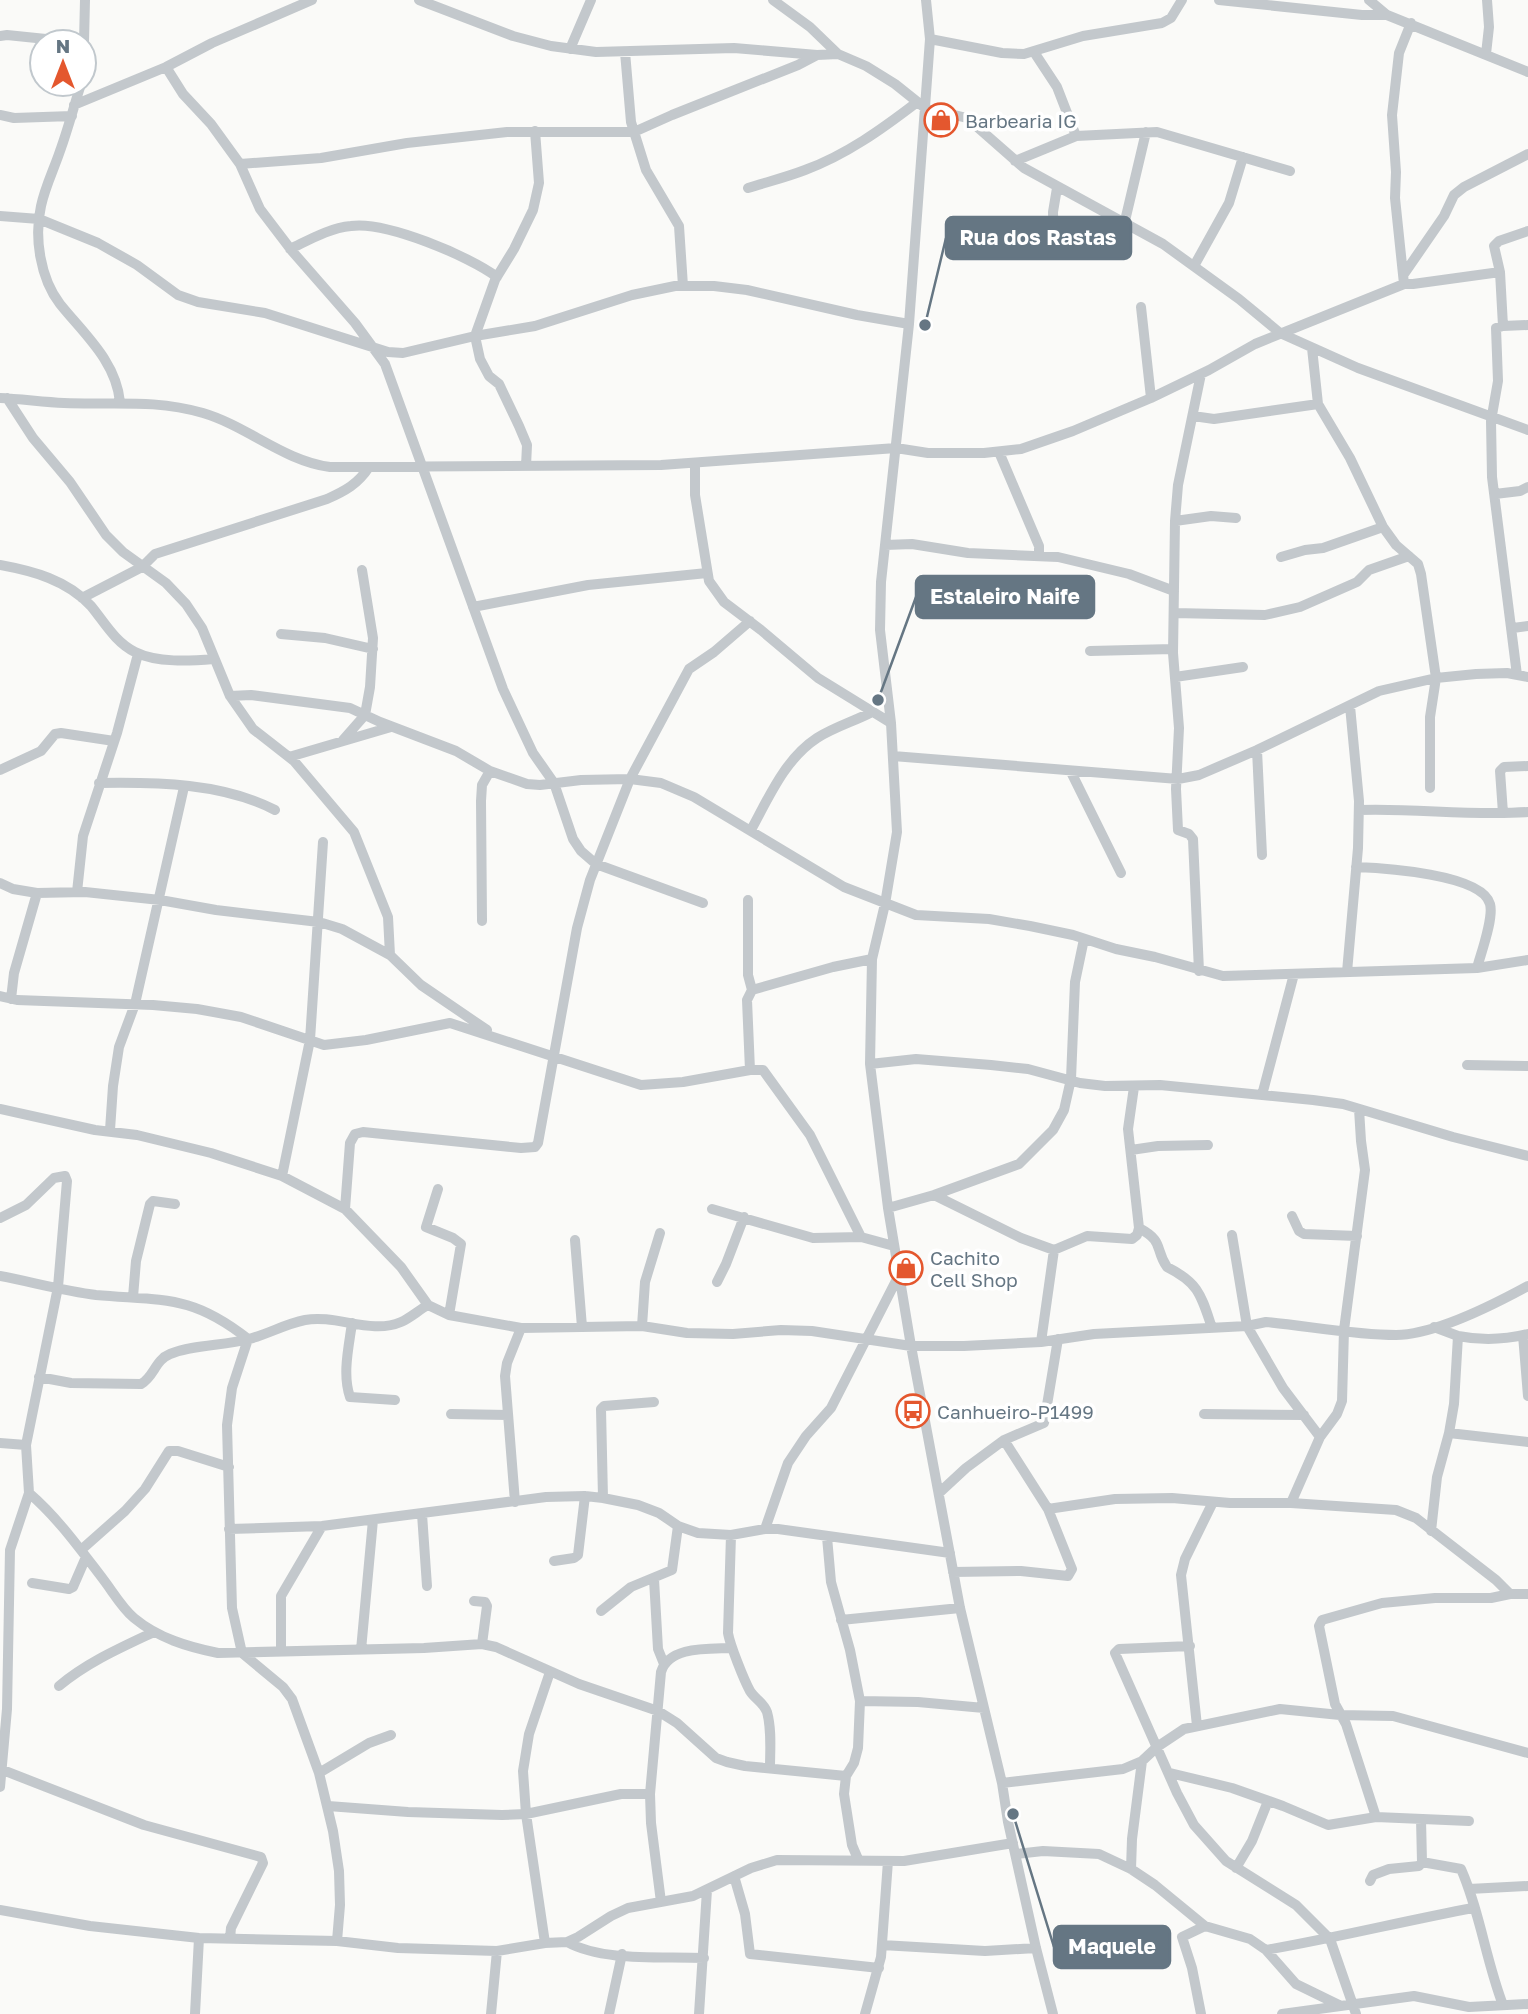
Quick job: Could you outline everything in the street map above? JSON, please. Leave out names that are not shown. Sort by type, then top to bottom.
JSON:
[{"type":"street","points":[[84,28],[85,0]]},
{"type":"street","points":[[0,116],[14,118],[73,111],[212,43],[312,0]]},
{"type":"street","points":[[420,0],[513,36],[551,47],[625,52],[734,48],[817,55],[838,54]]},
{"type":"street","points":[[570,49],[591,0]]},
{"type":"street","points":[[773,0],[810,27],[838,54],[866,66],[895,84],[920,105],[967,118],[1015,161],[1057,188],[1163,244],[1280,333],[1358,368],[1528,430]]},
{"type":"street","points":[[926,0],[930,39],[920,105],[909,324],[881,583],[880,630],[891,723],[897,832],[885,904],[872,959],[870,1064],[894,1246],[953,1572],[1053,2014]]},
{"type":"street","points":[[930,39],[1002,53],[1034,52],[1083,36],[1162,23],[1171,18],[1182,0]]},
{"type":"street","points":[[1219,0],[1362,15],[1387,15],[1528,72]]},
{"type":"street","points":[[1369,0],[1387,15]]},
{"type":"street","points":[[1486,54],[1489,27],[1487,0]]},
{"type":"street","points":[[1404,279],[1395,198],[1392,115],[1399,53],[1411,23]]},
{"type":"street","points":[[0,36],[28,37]]},
{"type":"street","points":[[625,52],[631,122],[646,170],[679,226],[683,286]]},
{"type":"street","points":[[1034,52],[1058,87],[1076,136]]},
{"type":"street","points":[[240,164],[320,158],[368,148],[447,138],[534,131],[634,132],[817,55]]},
{"type":"street","points":[[166,67],[183,94],[211,124],[240,164],[260,209],[385,364],[503,689],[533,753],[554,783],[573,839],[581,851],[596,864],[703,903]]},
{"type":"street","points":[[77,98],[45,190],[39,219],[43,269],[50,289],[88,334],[108,365],[119,388],[120,402]]},
{"type":"street","points":[[748,188],[806,170],[843,153],[920,105]]},
{"type":"street","points":[[526,466],[527,445],[499,384],[489,376],[480,359],[475,336],[497,277],[533,210],[539,183],[534,131]]},
{"type":"street","points":[[1124,225],[1146,132]]},
{"type":"street","points":[[1015,161],[1076,136],[1157,132],[1290,171]]},
{"type":"street","points":[[4,398],[64,403],[154,403],[229,422],[304,462],[315,465],[369,467],[695,463],[896,448],[928,453],[1021,449],[1073,431],[1151,398],[1255,344],[1404,279],[1454,195],[1464,187],[1528,154]]},
{"type":"street","points":[[1195,266],[1228,203],[1243,158]]},
{"type":"street","points":[[1054,254],[1053,212],[1057,188]]},
{"type":"street","points":[[0,216],[39,219],[116,251],[178,295],[218,306],[265,313],[374,348],[402,353],[534,326],[632,295],[683,286],[747,290],[909,324]]},
{"type":"street","points":[[290,249],[342,227],[355,225],[396,232],[450,251],[482,265],[497,277]]},
{"type":"street","points":[[1503,326],[1500,272],[1494,246],[1499,241],[1528,231]]},
{"type":"street","points":[[1404,279],[1413,284],[1500,272]]},
{"type":"street","points":[[1141,307],[1151,398]]},
{"type":"street","points":[[892,756],[1178,779],[1199,775],[1257,750],[1379,691],[1436,678],[1476,674],[1523,676],[1513,628],[1495,494],[1491,416],[1498,381],[1496,328],[1528,325]]},
{"type":"street","points":[[1312,348],[1318,404],[1350,458],[1383,527],[1396,545],[1418,564],[1421,573],[1436,678],[1430,717],[1430,788]]},
{"type":"street","points":[[1199,971],[1193,839],[1189,834],[1178,830],[1175,789],[1178,779],[1179,728],[1173,649],[1178,485],[1201,374]]},
{"type":"street","points":[[4,398],[70,482],[106,535],[166,583],[186,604],[202,628],[230,696],[253,729],[289,757],[354,832],[388,917],[390,955]]},
{"type":"street","points":[[1193,416],[1214,419],[1318,404]]},
{"type":"street","points":[[999,452],[1039,546],[1039,555]]},
{"type":"street","points":[[695,463],[695,495],[707,573],[709,581],[724,602],[818,678],[891,723]]},
{"type":"street","points":[[82,597],[142,566],[155,554],[327,499],[351,488],[369,467]]},
{"type":"street","points":[[1495,494],[1520,491],[1528,487]]},
{"type":"street","points":[[1175,521],[1211,516],[1236,519]]},
{"type":"street","points":[[1281,557],[1323,548],[1383,527]]},
{"type":"street","points":[[885,545],[912,544],[968,553],[1039,555],[1103,567],[1174,591]]},
{"type":"street","points":[[1174,613],[1265,615],[1300,607],[1357,582],[1369,570],[1409,556]]},
{"type":"street","points":[[0,565],[45,574],[82,597],[119,642],[138,654],[163,659],[215,659]]},
{"type":"street","points":[[343,740],[365,715],[370,687],[373,638],[362,570]]},
{"type":"street","points":[[473,607],[588,585],[707,573]]},
{"type":"street","points":[[345,1209],[350,1143],[355,1134],[363,1132],[534,1147],[540,1136],[577,928],[596,864],[630,779],[689,669],[750,621]]},
{"type":"street","points":[[1513,628],[1528,626]]},
{"type":"street","points":[[281,634],[325,638],[373,649]]},
{"type":"street","points":[[1090,651],[1173,649]]},
{"type":"street","points":[[77,892],[80,846],[114,741],[138,654]]},
{"type":"street","points":[[1175,677],[1243,667]]},
{"type":"street","points":[[230,696],[251,695],[350,708],[391,727],[456,751],[490,771],[527,784],[630,779],[661,783],[694,797],[844,887],[916,915],[989,919],[1084,939],[1223,976],[1477,968],[1528,960]]},
{"type":"street","points":[[1347,972],[1359,810],[1350,706]]},
{"type":"street","points":[[751,830],[780,776],[801,750],[819,736],[872,712]]},
{"type":"street","points":[[289,757],[391,727]]},
{"type":"street","points":[[0,770],[41,751],[55,734],[114,741]]},
{"type":"street","points":[[1257,750],[1262,855]]},
{"type":"street","points":[[1503,813],[1500,771],[1504,766],[1528,766]]},
{"type":"street","points":[[482,921],[481,800],[482,785],[490,771]]},
{"type":"street","points":[[1071,772],[1121,873]]},
{"type":"street","points":[[99,783],[184,787],[233,794],[256,800],[275,810]]},
{"type":"street","points":[[110,1130],[119,1047],[135,1004],[184,787]]},
{"type":"street","points":[[1359,810],[1528,812]]},
{"type":"street","points":[[282,1176],[310,1040],[323,842]]},
{"type":"street","points":[[1356,867],[1397,870],[1451,879],[1475,889],[1490,901],[1491,912],[1477,968]]},
{"type":"street","points":[[0,883],[13,889],[37,893],[77,892],[160,900],[216,910],[319,922],[342,929],[390,955],[421,985],[494,1036]]},
{"type":"street","points":[[11,999],[14,973],[37,893]]},
{"type":"street","points":[[748,900],[748,975],[752,990],[747,1000],[750,1070]]},
{"type":"street","points":[[888,1208],[934,1195],[1019,1164],[1053,1130],[1064,1110],[1070,1079],[1075,982],[1084,939]]},
{"type":"street","points":[[752,990],[872,959]]},
{"type":"street","points":[[1262,1095],[1294,974]]},
{"type":"street","points":[[0,996],[11,999],[197,1009],[241,1017],[324,1045],[450,1023],[641,1084],[683,1082],[762,1070],[810,1135],[861,1237]]},
{"type":"street","points":[[870,1064],[916,1059],[1028,1069],[1080,1083],[1105,1086],[1160,1084],[1313,1100],[1359,1109],[1528,1156]]},
{"type":"street","points":[[1467,1065],[1528,1066]]},
{"type":"street","points":[[934,1195],[1021,1238],[1054,1250],[1087,1236],[1132,1239],[1139,1228],[1128,1129],[1134,1087]]},
{"type":"street","points":[[1291,1503],[1320,1437],[1337,1414],[1342,1401],[1344,1330],[1365,1170],[1360,1141],[1359,1109]]},
{"type":"street","points":[[0,1110],[95,1130],[110,1130],[211,1153],[282,1176],[345,1209],[401,1267],[428,1305],[449,1315],[521,1328],[642,1326],[687,1333],[733,1335],[781,1330],[812,1331],[911,1346],[1041,1342],[1094,1335],[1247,1326],[1266,1322],[1398,1335],[1434,1327],[1500,1301],[1528,1286]]},
{"type":"street","points":[[1131,1150],[1158,1146],[1208,1145]]},
{"type":"street","points":[[0,1218],[26,1205],[54,1178],[65,1176],[65,1223],[58,1287],[26,1446],[29,1493],[10,1550],[4,1652],[7,1709],[0,1787]]},
{"type":"street","points":[[438,1189],[427,1229],[453,1238],[461,1244],[449,1315]]},
{"type":"street","points":[[133,1297],[135,1261],[150,1203],[160,1201],[175,1204]]},
{"type":"street","points":[[712,1209],[813,1238],[861,1237],[894,1246]]},
{"type":"street","points":[[1292,1216],[1299,1231],[1304,1234],[1357,1236]]},
{"type":"street","points":[[717,1282],[744,1217]]},
{"type":"street","points":[[1139,1228],[1152,1235],[1158,1244],[1164,1264],[1194,1285],[1212,1328]]},
{"type":"street","points":[[642,1326],[645,1282],[660,1233]]},
{"type":"street","points":[[1232,1235],[1247,1326],[1283,1388],[1320,1437]]},
{"type":"street","points":[[575,1240],[582,1326]]},
{"type":"street","points":[[1041,1342],[1054,1250]]},
{"type":"street","points":[[765,1529],[788,1463],[806,1436],[831,1408],[899,1275]]},
{"type":"street","points":[[0,1276],[94,1294],[178,1301],[225,1321],[248,1339]]},
{"type":"street","points":[[39,1377],[94,1384],[141,1384],[168,1354],[248,1339],[307,1320],[394,1325],[428,1305]]},
{"type":"street","points":[[352,1322],[346,1389],[349,1397],[395,1400]]},
{"type":"street","points":[[1434,1327],[1458,1336],[1490,1340],[1513,1339],[1525,1334],[1528,1396]]},
{"type":"street","points":[[515,1502],[505,1376],[507,1363],[521,1328]]},
{"type":"street","points":[[1431,1531],[1437,1477],[1454,1404],[1458,1336]]},
{"type":"street","points":[[248,1339],[228,1405],[232,1608],[242,1653],[292,1699],[319,1773],[328,1806],[339,1871],[337,1941]]},
{"type":"street","points":[[939,1493],[966,1468],[1004,1440],[1044,1423],[1058,1339]]},
{"type":"street","points":[[603,1498],[601,1409],[604,1406],[654,1402]]},
{"type":"street","points":[[451,1414],[508,1415]]},
{"type":"street","points":[[1204,1414],[1304,1415]]},
{"type":"street","points":[[1449,1433],[1528,1443]]},
{"type":"street","points":[[953,1572],[1021,1571],[1068,1576],[1072,1569],[1048,1509],[1004,1440]]},
{"type":"street","points":[[0,1443],[26,1446]]},
{"type":"street","points":[[32,1583],[69,1589],[73,1587],[84,1554],[145,1489],[169,1451],[178,1451],[229,1466]]},
{"type":"street","points":[[29,1493],[44,1506],[84,1554],[131,1616],[154,1632],[197,1649],[218,1653],[242,1653],[482,1644],[496,1647],[550,1672],[658,1711],[677,1723],[716,1758],[745,1766],[846,1776]]},
{"type":"street","points":[[229,1529],[322,1525],[546,1497],[584,1496],[638,1505],[698,1534],[732,1535],[765,1529],[950,1552]]},
{"type":"street","points":[[554,1561],[578,1555],[584,1496]]},
{"type":"street","points":[[1048,1509],[1115,1499],[1172,1498],[1396,1510],[1416,1518],[1510,1594]]},
{"type":"street","points":[[1197,1726],[1182,1567],[1213,1502]]},
{"type":"street","points":[[422,1514],[427,1586]]},
{"type":"street","points":[[361,1650],[373,1520]]},
{"type":"street","points":[[281,1651],[281,1596],[322,1525]]},
{"type":"street","points":[[601,1611],[631,1587],[672,1570],[678,1526]]},
{"type":"street","points":[[732,1535],[728,1633],[731,1648],[747,1685],[752,1694],[761,1701],[766,1712],[769,1726],[769,1768]]},
{"type":"street","points":[[827,1537],[831,1582],[850,1650],[860,1701],[858,1748],[854,1763],[846,1776],[844,1794],[846,1818],[858,1859]]},
{"type":"street","points":[[654,1579],[659,1649],[664,1664],[654,1734],[650,1794],[661,1902]]},
{"type":"street","points":[[1376,1817],[1346,1724],[1340,1715],[1327,1667],[1320,1626],[1322,1620],[1382,1602],[1528,1594]]},
{"type":"street","points":[[474,1601],[485,1602],[487,1606],[482,1644]]},
{"type":"street","points":[[841,1620],[960,1608]]},
{"type":"street","points":[[59,1686],[79,1669],[100,1657],[154,1632]]},
{"type":"street","points":[[1190,1646],[1119,1649],[1115,1653],[1185,1811],[1194,1825],[1226,1861],[1296,1905],[1330,1939],[1355,2010]]},
{"type":"street","points":[[664,1664],[674,1655],[731,1648]]},
{"type":"street","points":[[545,1943],[526,1814],[523,1771],[529,1734],[550,1672]]},
{"type":"street","points":[[860,1701],[918,1702],[984,1708]]},
{"type":"street","points":[[1002,1783],[1123,1769],[1142,1761],[1184,1728],[1280,1709],[1340,1715],[1393,1716],[1528,1753]]},
{"type":"street","points":[[319,1773],[369,1743],[391,1735]]},
{"type":"street","points":[[1131,1869],[1142,1761]]},
{"type":"street","points":[[1,1769],[144,1825],[261,1857],[263,1863],[237,1914],[230,1938]]},
{"type":"street","points":[[1170,1773],[1232,1788],[1328,1825],[1376,1817],[1469,1821]]},
{"type":"street","points":[[328,1806],[420,1813],[526,1814],[599,1797],[650,1794]]},
{"type":"street","points":[[1236,1868],[1252,1841],[1268,1801]]},
{"type":"street","points":[[1370,1881],[1373,1875],[1381,1872],[1419,1866],[1422,1862],[1421,1819]]},
{"type":"street","points":[[0,1910],[90,1926],[198,1938],[337,1941],[398,1948],[497,1951],[567,1942],[628,1908],[693,1896],[751,1868],[777,1860],[924,1859],[1013,1843]]},
{"type":"street","points":[[1016,1854],[1043,1851],[1099,1854],[1131,1869],[1205,1926],[1250,1938],[1266,1950],[1296,1984],[1355,2010],[1384,1999],[1414,1996],[1463,2006],[1528,2004]]},
{"type":"street","points":[[865,2014],[879,1968],[888,1861]]},
{"type":"street","points":[[1422,1862],[1459,1867],[1469,1889],[1494,1982],[1503,2005]]},
{"type":"street","points":[[734,1876],[745,1914],[750,1954],[879,1968]]},
{"type":"street","points":[[1469,1889],[1528,1886]]},
{"type":"street","points":[[699,2014],[707,1891]]},
{"type":"street","points":[[1266,1950],[1473,1908]]},
{"type":"street","points":[[1201,2014],[1192,1968],[1182,1937],[1205,1926]]},
{"type":"street","points":[[195,2014],[198,1938]]},
{"type":"street","points":[[567,1942],[582,1950],[704,1958]]},
{"type":"street","points":[[882,1945],[985,1951],[1036,1948]]},
{"type":"street","points":[[491,2014],[497,1951]]},
{"type":"street","points":[[609,2014],[622,1954]]},
{"type":"street","points":[[1282,2014],[1339,2005]]},
{"type":"place","name":"Barbearia IG","points":[[941,120]]},
{"type":"place","name":"Rua dos Rastas","points":[[925,325]]},
{"type":"place","name":"Estaleiro Naife","points":[[878,700]]},
{"type":"place","name":"Cachito Cell Shop","points":[[906,1268]]},
{"type":"place","name":"Canhueiro-P1499","points":[[913,1411]]},
{"type":"place","name":"Maquele","points":[[1013,1814]]}]
